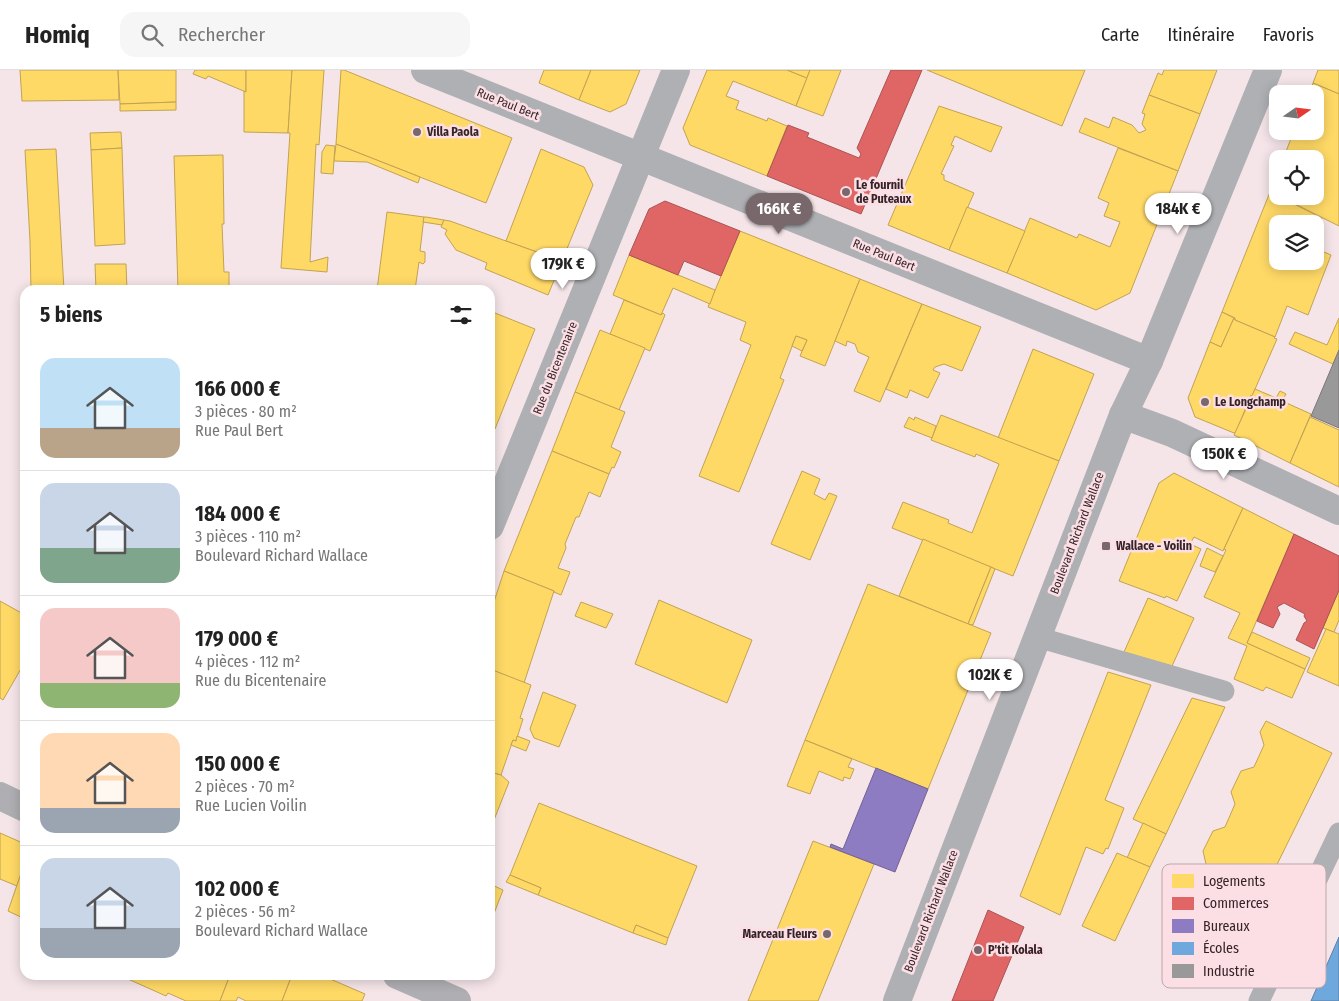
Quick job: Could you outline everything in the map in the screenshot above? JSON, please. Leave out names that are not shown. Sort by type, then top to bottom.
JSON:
[{"type":"street","name":"Rue Paul Bert","points":[[425,70],[1149,361]]},
{"type":"street","name":"Rue du Bicentenaire","points":[[495,514],[676,70]]},
{"type":"street","name":"Boulevard Richard Wallace","points":[[896,1001],[1123,416],[1149,361],[1268,70]]},
{"type":"street","points":[[1123,416],[1172,432],[1339,511]]},
{"type":"street","points":[[409,980],[457,1001]]},
{"type":"lane","points":[[1037,637],[1224,691]]},
{"type":"lane","points":[[1324,864],[1339,833]]},
{"type":"lane","points":[[1259,1001],[1265,988]]},
{"type":"building: Logements","points":[[20,70],[118,70],[119,100],[22,101]]},
{"type":"building: Logements","points":[[118,70],[176,70],[176,102],[120,104]]},
{"type":"building: Logements","points":[[195,70],[246,70],[246,92],[208,76],[206,79],[193,74]]},
{"type":"building: Logements","points":[[246,70],[292,70],[288,133],[244,132]]},
{"type":"building: Logements","points":[[292,70],[324,70],[319,145],[316,144],[310,262],[328,257],[327,272],[281,268]]},
{"type":"building: Logements","name":"Villa Paola","points":[[341,70],[512,138],[486,203],[336,144]]},
{"type":"building: Logements","points":[[544,70],[591,70],[579,100],[539,83]]},
{"type":"building: Logements","points":[[591,70],[640,70],[626,104],[610,112],[579,100]]},
{"type":"building: Logements","points":[[707,70],[787,70],[807,78],[796,106],[733,81],[726,96],[739,101],[736,109],[767,121],[768,118],[787,126],[767,176],[690,145],[683,128]]},
{"type":"building: Logements","points":[[787,70],[810,70],[807,78]]},
{"type":"building: Logements","points":[[810,70],[841,70],[823,116],[796,106]]},
{"type":"building: Logements","points":[[927,70],[1085,70],[1062,126]]},
{"type":"building: Logements","points":[[1164,70],[1217,70],[1200,114],[1149,95],[1158,73],[1162,75]]},
{"type":"building: Logements","points":[[1318,70],[1339,70],[1339,94],[1324,88],[1324,85],[1313,83]]},
{"type":"building: Logements","points":[[1324,88],[1339,94],[1339,226],[1324,218],[1324,215],[1317,215],[1297,205],[1324,205],[1324,150],[1287,150],[1290,140],[1324,140]]},
{"type":"building: Logements","points":[[1149,95],[1200,114],[1178,171],[1079,132],[1085,118],[1109,128],[1113,117],[1132,125],[1139,133],[1146,130],[1142,124],[1145,114],[1142,113]]},
{"type":"building: Logements","points":[[176,102],[176,110],[120,111],[120,104]]},
{"type":"building: Logements","points":[[939,106],[1002,127],[991,152],[955,136],[951,145],[954,146],[941,174],[944,175],[944,180],[974,193],[949,250],[888,225]]},
{"type":"building: Logements","points":[[121,132],[122,148],[91,150],[90,133]]},
{"type":"building: Logements","points":[[336,144],[420,177],[418,183],[367,162],[334,161]]},
{"type":"building: Logements","points":[[326,145],[335,146],[333,174],[321,173],[322,152]]},
{"type":"building: Logements","points":[[122,148],[125,244],[95,246],[91,150]]},
{"type":"building: Logements","points":[[1118,148],[1178,171],[1130,293],[1096,310],[1007,273],[1030,218],[1077,238],[1079,234],[1110,247],[1120,222],[1104,216],[1109,203],[1098,198]]},
{"type":"building: Logements","points":[[56,149],[64,285],[31,285],[25,150]]},
{"type":"building: Logements","points":[[541,149],[584,167],[593,185],[562,261],[506,241]]},
{"type":"building: Logements","points":[[223,155],[224,224],[222,224],[224,272],[229,272],[229,285],[178,285],[174,156]]},
{"type":"building: Logements","points":[[1269,194],[1269,205],[1296,205],[1316,215],[1269,215],[1269,270],[1324,270],[1324,252],[1331,255],[1308,315],[1287,306],[1275,337],[1235,320],[1235,318],[1222,312]]},
{"type":"building: Logements","points":[[967,207],[1025,231],[1007,273],[949,250]]},
{"type":"building: Logements","points":[[387,212],[424,217],[420,251],[425,252],[425,262],[423,264],[419,262],[416,285],[378,285]]},
{"type":"building: Logements","points":[[424,217],[444,220],[442,225],[423,222]]},
{"type":"building: Logements","points":[[444,220],[562,261],[548,295],[485,269],[487,263],[456,250],[445,234],[447,230],[441,227]]},
{"type":"building: Logements","points":[[740,231],[860,279],[825,366],[800,356],[807,340],[796,336],[780,378],[784,380],[739,492],[699,476],[751,345],[740,340],[746,322],[708,307]]},
{"type":"building: Logements","points":[[629,255],[715,290],[710,304],[673,288],[661,315],[613,295]]},
{"type":"building: Logements","points":[[95,264],[126,264],[127,285],[96,285]]},
{"type":"building: Logements","points":[[860,279],[922,304],[880,402],[854,391],[869,357],[858,352],[855,344],[847,341],[846,346],[835,341]]},
{"type":"building: Logements","points":[[624,300],[665,315],[650,351],[610,334]]},
{"type":"building: Logements","points":[[922,304],[981,327],[962,371],[944,364],[935,367],[933,370],[940,373],[928,398],[910,390],[907,398],[886,389]]},
{"type":"building: Logements","points":[[1222,312],[1234,318],[1221,347],[1210,342]]},
{"type":"building: Logements","points":[[495,313],[535,329],[495,429]]},
{"type":"building: Logements","points":[[1234,318],[1277,339],[1234,433],[1195,417],[1188,398],[1210,342],[1221,347]]},
{"type":"building: Logements","points":[[1339,318],[1339,350],[1333,364],[1289,344],[1295,332],[1327,345]]},
{"type":"building: Logements","points":[[600,330],[645,348],[619,410],[575,392]]},
{"type":"building: Logements","points":[[796,336],[807,340],[802,351],[792,346]]},
{"type":"building: Logements","points":[[1033,349],[1094,374],[1059,461],[998,438]]},
{"type":"building: Logements","points":[[1255,389],[1276,398],[1280,391],[1286,394],[1282,401],[1311,414],[1290,463],[1234,435]]},
{"type":"building: Logements","points":[[575,392],[625,412],[611,447],[621,452],[614,468],[612,467],[609,474],[552,451]]},
{"type":"building: Logements","points":[[941,415],[1059,461],[1013,576],[892,528],[903,502],[949,520],[948,523],[972,533],[999,464],[976,454],[975,457],[931,440]]},
{"type":"building: Logements","points":[[909,417],[914,420],[915,417],[936,426],[932,438],[904,427]]},
{"type":"building: Logements","points":[[1310,417],[1339,430],[1339,487],[1290,463]]},
{"type":"building: Logements","points":[[552,451],[609,474],[600,497],[589,492],[565,544],[566,548],[558,568],[570,572],[561,595],[504,571]]},
{"type":"building: Logements","points":[[802,471],[820,479],[814,494],[825,500],[829,493],[837,496],[810,560],[771,544]]},
{"type":"building: Logements","points":[[1174,473],[1243,508],[1223,551],[1194,537],[1190,544],[1201,549],[1177,601],[1119,581],[1159,483]]},
{"type":"building: Logements","points":[[1243,508],[1294,534],[1247,643],[1305,669],[1292,698],[1266,687],[1263,691],[1234,679],[1247,646],[1228,638],[1240,613],[1204,597]]},
{"type":"building: Logements","points":[[923,539],[991,567],[968,624],[899,596]]},
{"type":"building: Logements","points":[[1207,548],[1223,556],[1215,572],[1200,566]]},
{"type":"building: Logements","points":[[991,567],[995,569],[973,625],[968,624]]},
{"type":"building: Logements","points":[[504,571],[554,591],[524,683],[495,671],[495,599]]},
{"type":"building: Logements","points":[[868,584],[991,633],[928,789],[805,740]]},
{"type":"building: Logements","points":[[1339,590],[1339,620],[1334,632],[1323,628]]},
{"type":"building: Logements","points":[[1148,598],[1194,618],[1172,666],[1124,652]]},
{"type":"building: Logements","points":[[659,600],[752,640],[727,703],[635,664]]},
{"type":"building: Logements","points":[[0,601],[20,612],[20,670],[3,700],[0,698]]},
{"type":"building: Logements","points":[[581,602],[613,614],[606,628],[575,616]]},
{"type":"building: Logements","points":[[1326,629],[1339,634],[1339,686],[1307,672]]},
{"type":"building: Logements","points":[[1252,632],[1310,658],[1305,669],[1247,643]]},
{"type":"building: Logements","points":[[495,671],[531,685],[520,718],[523,719],[516,741],[513,740],[501,775],[495,773]]},
{"type":"building: Logements","points":[[1108,672],[1151,685],[1105,800],[1124,808],[1108,849],[1106,848],[1103,854],[1086,847],[1060,915],[1020,896]]},
{"type":"building: Logements","points":[[543,692],[576,705],[559,747],[534,738],[530,729]]},
{"type":"building: Logements","points":[[1192,698],[1225,707],[1166,834],[1133,819]]},
{"type":"building: Logements","points":[[1266,721],[1332,753],[1277,864],[1206,864],[1203,851],[1213,831],[1225,827],[1235,804],[1231,792],[1241,771],[1254,767],[1264,745],[1260,732]]},
{"type":"building: Logements","points":[[517,736],[530,741],[526,751],[511,745],[513,740],[516,741]]},
{"type":"building: Logements","points":[[805,740],[852,759],[848,767],[854,769],[850,779],[844,777],[843,781],[819,771],[810,794],[787,786]]},
{"type":"building: Logements","points":[[495,773],[501,775],[509,782],[495,817]]},
{"type":"building: Logements","points":[[539,803],[697,866],[668,938],[636,925],[633,933],[538,895],[541,888],[510,875]]},
{"type":"building: Logements","points":[[1143,823],[1166,834],[1150,867],[1127,858]]},
{"type":"building: Logements","points":[[0,833],[20,842],[20,877],[17,886],[0,879]]},
{"type":"building: Logements","points":[[813,841],[874,864],[818,1001],[748,1001]]},
{"type":"building: Logements","points":[[1117,853],[1150,867],[1115,941],[1082,926]]},
{"type":"building: Logements","points":[[510,875],[541,888],[538,895],[506,882]]},
{"type":"building: Logements","points":[[20,876],[20,917],[8,911]]},
{"type":"building: Logements","points":[[495,886],[503,890],[495,911]]},
{"type":"building: Logements","points":[[636,925],[668,938],[666,945],[633,933]]},
{"type":"building: Logements","points":[[130,980],[228,980],[220,1001],[186,1001],[168,993],[166,996]]},
{"type":"building: Logements","points":[[228,980],[290,980],[282,1001],[246,1001],[238,997],[236,1001],[220,1001]]},
{"type":"building: Logements","points":[[290,980],[333,980],[365,994],[362,1001],[282,1001]]},
{"type":"building: Commerces","points":[[891,70],[922,70],[861,214],[767,176],[788,125],[809,133],[807,137],[859,158],[861,154],[857,148]]},
{"type":"building: Commerces","points":[[665,201],[740,231],[721,276],[684,261],[678,275],[629,255],[649,209]]},
{"type":"building: Commerces","points":[[1294,534],[1339,556],[1339,590],[1314,649],[1296,640],[1304,623],[1307,621],[1304,616],[1305,614],[1284,603],[1277,607],[1280,614],[1273,628],[1257,621]]},
{"type":"building: Commerces","points":[[988,910],[1024,927],[993,1001],[952,1001]]},
{"type":"building: Bureaux","points":[[876,768],[928,789],[895,872],[830,847],[831,844],[843,849]]},
{"type":"building: Écoles","points":[[1339,937],[1339,1001],[1311,1001],[1317,988],[1326,988],[1326,967]]},
{"type":"building: Industrie","points":[[1339,350],[1339,428],[1311,416]]},
{"type":"place","name":"Villa Paola","points":[[417,132]]},
{"type":"place","name":"Le fournil de Puteaux","points":[[846,192]]},
{"type":"place","name":"Le Longchamp","points":[[1205,402]]},
{"type":"place","name":"Wallace - Voilin","points":[[1106,546]]},
{"type":"place","name":"Marceau Fleurs","points":[[827,934]]},
{"type":"place","name":"P'tit Kolala","points":[[978,950]]}]
